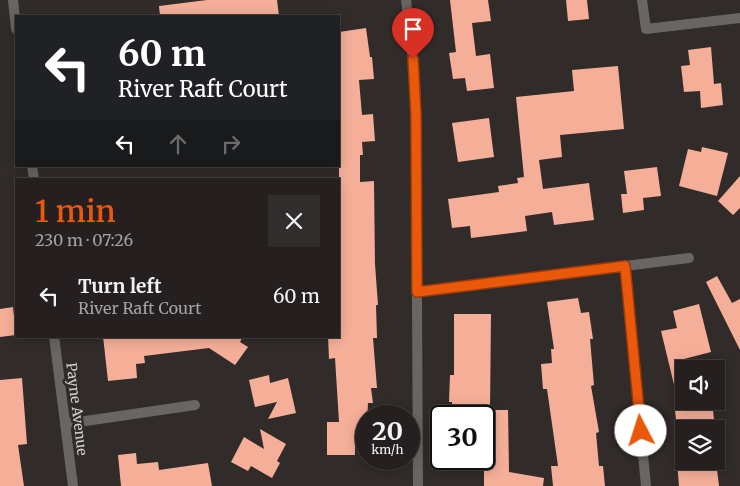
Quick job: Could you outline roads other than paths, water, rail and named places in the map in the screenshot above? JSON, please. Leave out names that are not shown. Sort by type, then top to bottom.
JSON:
[{"type":"street","points":[[13,0],[15,19]]},
{"type":"street","points":[[406,0],[415,78],[416,115],[418,486]]},
{"type":"street","points":[[642,0],[646,29],[740,18]]},
{"type":"street","points":[[417,292],[689,258]]},
{"type":"street","points":[[625,266],[646,486]]},
{"type":"street","name":"Payne Avenue","points":[[54,338],[73,486]]},
{"type":"street","points":[[65,424],[195,405]]}]
